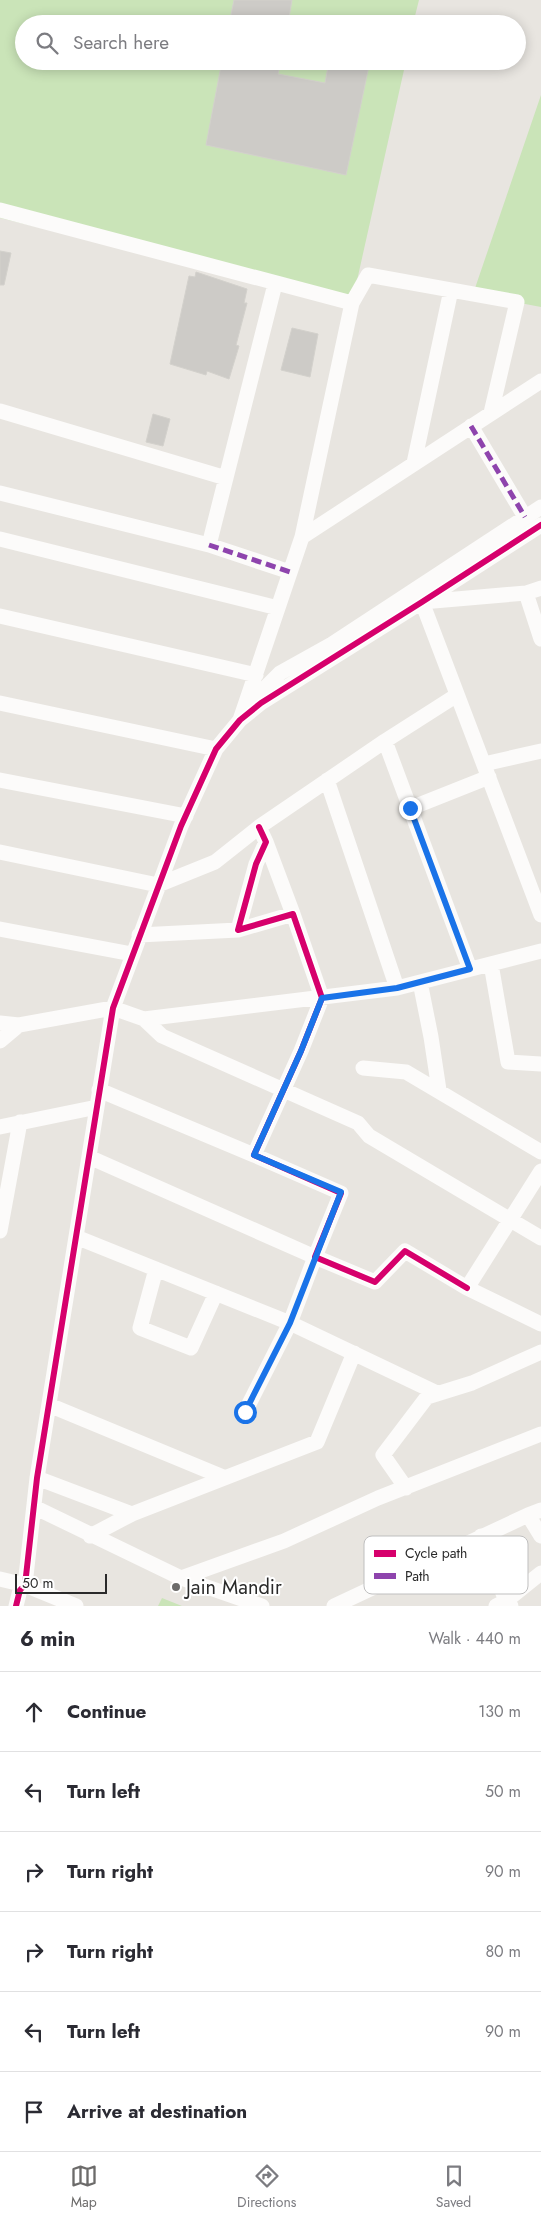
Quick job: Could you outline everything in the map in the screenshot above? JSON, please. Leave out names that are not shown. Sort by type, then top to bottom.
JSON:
[{"type":"street","points":[[0,210],[352,303]]},
{"type":"street","points":[[240,720],[302,537],[352,303],[368,275],[517,302],[492,413]]},
{"type":"street","points":[[210,545],[275,284]]},
{"type":"street","points":[[414,463],[451,290]]},
{"type":"street","points":[[302,537],[541,381]]},
{"type":"street","points":[[0,411],[226,478]]},
{"type":"street","points":[[471,426],[525,517]]},
{"type":"street","points":[[1,495],[210,545],[290,572]]},
{"type":"street","points":[[260,703],[265,688],[280,673],[332,644],[541,507]]},
{"type":"street","points":[[16,1606],[20,1590],[24,1584],[37,1478],[113,1008],[158,885],[216,749],[240,720],[260,703],[541,525]]},
{"type":"street","points":[[0,538],[278,608]]},
{"type":"street","points":[[422,602],[526,593],[541,588]]},
{"type":"street","points":[[526,593],[541,639]]},
{"type":"street","points":[[422,602],[541,914]]},
{"type":"street","points":[[0,616],[256,675]]},
{"type":"street","points":[[0,852],[158,885],[215,862],[259,827],[385,740],[458,695]]},
{"type":"street","points":[[0,703],[216,749]]},
{"type":"street","points":[[385,740],[470,969]]},
{"type":"street","points":[[410,808],[486,770],[541,750]]},
{"type":"street","points":[[0,780],[186,816]]},
{"type":"street","points":[[327,780],[397,988]]},
{"type":"street","points":[[254,1155],[322,998],[293,914],[259,827]]},
{"type":"street","points":[[238,930],[256,864],[266,842]]},
{"type":"street","points":[[139,935],[238,930],[293,914]]},
{"type":"street","points":[[0,929],[132,954]]},
{"type":"street","points":[[144,1020],[397,988],[541,951]]},
{"type":"street","points":[[491,964],[508,1062],[541,1064]]},
{"type":"street","points":[[420,982],[431,1037],[438,1090]]},
{"type":"street","points":[[0,1023],[19,1025],[113,1008],[144,1020],[162,1036],[358,1123],[369,1136],[541,1238]]},
{"type":"street","points":[[0,1041],[19,1025]]},
{"type":"street","points":[[363,1068],[406,1072],[541,1152]]},
{"type":"street","points":[[100,1090],[341,1192],[290,1323],[245,1412]]},
{"type":"street","points":[[0,1127],[97,1107]]},
{"type":"street","points":[[0,1231],[20,1122]]},
{"type":"street","points":[[89,1157],[375,1282],[404,1251],[467,1288],[541,1324]]},
{"type":"street","points":[[467,1288],[541,1171]]},
{"type":"street","points":[[76,1237],[290,1323],[437,1393]]},
{"type":"street","points":[[156,1269],[140,1328],[192,1348],[216,1293]]},
{"type":"street","points":[[406,1488],[383,1455],[427,1397],[472,1383],[541,1352]]},
{"type":"street","points":[[90,1536],[132,1514],[317,1442],[354,1353]]},
{"type":"street","points":[[49,1405],[223,1477]]},
{"type":"street","points":[[181,1578],[284,1541],[378,1498],[541,1434]]},
{"type":"street","points":[[37,1478],[132,1514]]},
{"type":"street","points":[[34,1507],[90,1536],[181,1578],[262,1606]]},
{"type":"street","points":[[481,1536],[535,1512],[541,1536]]},
{"type":"street","points":[[528,1584],[541,1573]]},
{"type":"street","points":[[0,1579],[24,1584],[76,1606]]},
{"type":"street","points":[[334,1606],[364,1592]]},
{"type":"street","points":[[504,1604],[516,1594]]},
{"type":"green space","points":[[0,0],[419,0],[415,15],[15,15],[15,70],[404,70],[352,303],[0,218]]},
{"type":"green space","points":[[541,95],[541,307],[473,294]]},
{"type":"green space","points":[[162,1598],[182,1606],[158,1606]]},
{"type":"building","points":[[234,0],[292,0],[290,15],[231,15]]},
{"type":"building","points":[[220,70],[279,70],[278,74],[325,83],[327,70],[368,70],[346,175],[206,145]]},
{"type":"building","points":[[0,251],[11,253],[4,285],[0,285]]},
{"type":"building","points":[[196,272],[247,289],[244,303],[247,303],[236,345],[239,346],[229,379],[207,371],[206,375],[170,364],[189,276],[195,277]]},
{"type":"building","points":[[292,328],[318,334],[310,377],[281,370]]},
{"type":"building","points":[[153,414],[170,419],[163,446],[146,442]]},
{"type":"marked path","points":[[471,426],[525,517]]},
{"type":"marked path","points":[[209,545],[290,572]]},
{"type":"cycle path","points":[[16,1606],[20,1590],[25,1585],[37,1478],[113,1008],[181,826],[216,749],[240,720],[261,703],[541,525]]},
{"type":"cycle path","points":[[259,827],[266,842],[256,864],[238,930],[293,914],[322,998],[301,1051],[254,1155],[341,1193],[315,1257],[375,1282],[405,1251],[467,1288]]},
{"type":"place","name":"Jain Mandir","points":[[176,1587]]},
{"type":"route","points":[[245,1412],[290,1323],[341,1192],[254,1155],[301,1051],[322,998],[397,988],[470,969],[410,808]]}]
